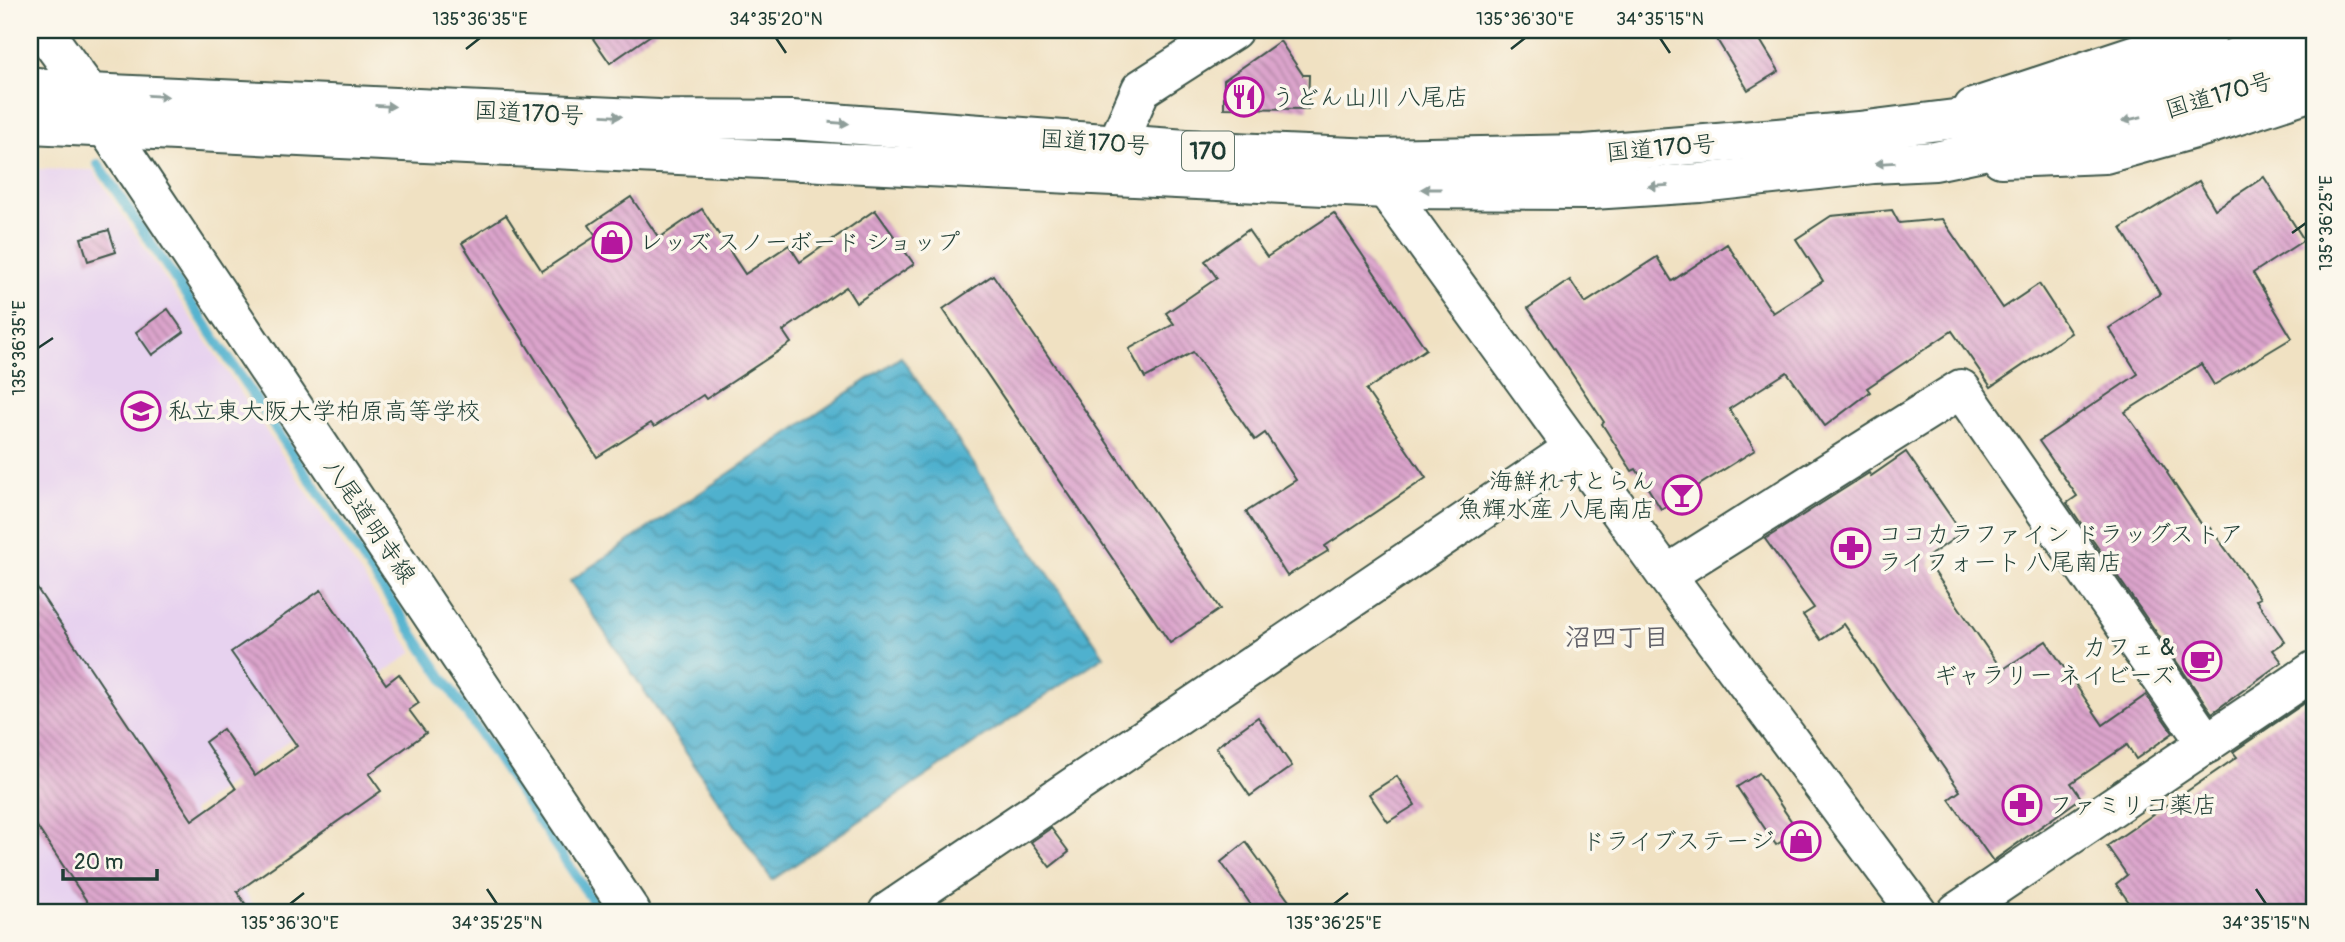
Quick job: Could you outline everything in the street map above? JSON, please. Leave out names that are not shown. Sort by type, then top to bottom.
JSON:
[{"type":"main road","name":"八尾道明寺線","points":[[43,30],[89,93],[106,127],[631,912]]},
{"type":"main road","points":[[1116,144],[1141,89],[1233,30]]},
{"type":"main road","points":[[1924,124],[2209,30]]},
{"type":"main road","name":"国道170号","points":[[30,86],[89,93],[659,119],[792,120],[1213,151],[1381,173],[1924,124],[2042,108],[2231,59],[2315,30]]},
{"type":"main road","name":"国道170号","points":[[30,124],[1381,173],[1592,190],[1700,183],[1873,164],[1935,161],[2135,119],[2250,88],[2315,65]]},
{"type":"main road","points":[[1935,161],[2105,154],[2205,126],[2315,90]]},
{"type":"main road","points":[[1381,173],[1574,448],[1917,912]]},
{"type":"main road","points":[[1667,575],[1961,389],[2207,744]]},
{"type":"main road","points":[[888,912],[1574,448]]},
{"type":"main road","points":[[1957,912],[2315,670]]},
{"type":"shaded area","name":"私立東大阪大学柏原高等学校","points":[[30,169],[93,170],[413,652],[192,811],[258,912],[30,912]]},
{"type":"water","points":[[901,357],[1104,656],[772,880],[570,581]]},
{"type":"building","points":[[587,30],[658,30],[610,63]]},
{"type":"building","points":[[1711,30],[1754,30],[1779,71],[1748,90]]},
{"type":"building","points":[[1280,41],[1303,75],[1309,75],[1308,109],[1224,108],[1224,80]]},
{"type":"building","points":[[2264,177],[2304,240],[2253,273],[2292,338],[2214,385],[2201,364],[2125,412],[2206,531],[2210,528],[2244,574],[2260,598],[2256,600],[2285,642],[2273,650],[2282,662],[2212,713],[2067,503],[2077,496],[2039,441],[2138,374],[2109,328],[2160,294],[2121,228],[2199,181],[2215,209]]},
{"type":"building","points":[[631,197],[659,238],[702,209],[745,274],[789,245],[800,262],[875,210],[914,264],[856,303],[846,287],[783,331],[791,343],[706,399],[703,395],[654,427],[651,423],[597,457],[462,243],[506,215],[542,271],[596,236],[589,225]]},
{"type":"building","points":[[1892,210],[1899,223],[1942,219],[2003,308],[2039,284],[2071,333],[1991,387],[1952,331],[1867,388],[1870,392],[1825,426],[1787,372],[1729,409],[1755,450],[1661,509],[1636,469],[1632,471],[1602,424],[1604,422],[1528,308],[1570,280],[1585,303],[1657,257],[1672,281],[1727,244],[1773,313],[1823,281],[1796,239],[1831,216]]},
{"type":"building","points":[[1334,213],[1426,349],[1366,390],[1426,478],[1325,546],[1328,551],[1287,576],[1246,512],[1296,480],[1265,433],[1255,440],[1193,352],[1145,378],[1129,349],[1174,324],[1166,313],[1217,278],[1205,261],[1248,230],[1267,257]]},
{"type":"building","points":[[109,230],[116,252],[88,261],[81,238]]},
{"type":"building","points":[[993,275],[1220,609],[1170,643],[943,309]]},
{"type":"building","points":[[168,309],[184,332],[152,355],[136,332]]},
{"type":"building","points":[[1906,452],[1962,533],[1929,556],[1932,562],[1929,564],[2002,670],[2046,641],[2103,725],[2146,695],[2173,733],[2136,759],[2127,745],[2071,783],[2081,798],[1993,861],[1949,799],[1960,791],[1844,624],[1821,640],[1803,615],[1814,608],[1765,539]]},
{"type":"building","points":[[30,578],[192,820],[236,789],[205,742],[223,729],[255,776],[297,746],[231,652],[321,590],[386,684],[399,674],[419,703],[409,710],[426,733],[369,774],[381,791],[237,892],[251,912],[94,912],[30,816]]},
{"type":"building","points":[[2315,696],[2315,912],[2136,912],[2116,884],[2127,875],[2107,846],[2237,757],[2233,752]]},
{"type":"building","points":[[1258,717],[1292,766],[1250,796],[1216,747]]},
{"type":"building","points":[[1759,773],[1798,831],[1776,845],[1737,787]]},
{"type":"building","points":[[1397,776],[1415,805],[1388,822],[1369,794]]},
{"type":"building","points":[[1051,828],[1069,852],[1050,867],[1031,842]]},
{"type":"building","points":[[1246,842],[1297,912],[1256,912],[1221,862]]},
{"type":"waterway","points":[[98,164],[600,912]]},
{"type":"place","name":"うどん山川 八尾店","points":[[1244,97]]},
{"type":"place","name":"レッズ スノーボード ショップ","points":[[612,242]]},
{"type":"place","name":"私立東大阪大学柏原高等学校","points":[[141,411]]},
{"type":"place","name":"海鮮れすとらん 魚輝水産 八尾南店","points":[[1682,495]]},
{"type":"place","name":"ココカラファイン ドラッグストア ライフォート 八尾南店","points":[[1851,548]]},
{"type":"place","name":"カフェ & ギャラリー ネイビーズ","points":[[2202,661]]},
{"type":"place","name":"ファミリコ薬店","points":[[2022,805]]},
{"type":"place","name":"ドライブステージ","points":[[1801,841]]},
{"type":"district","name":"沼四丁目","points":[[1617,637]]}]
